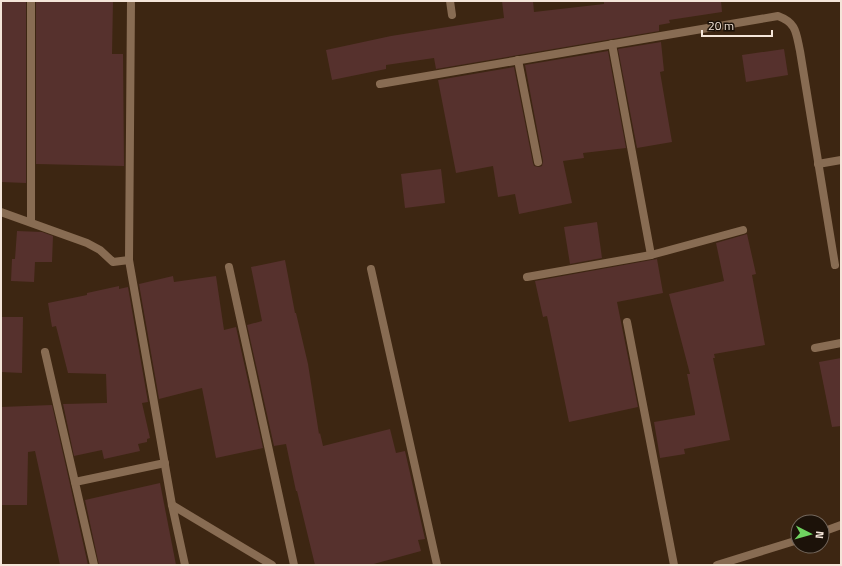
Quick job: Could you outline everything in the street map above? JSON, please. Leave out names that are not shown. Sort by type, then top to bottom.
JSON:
[{"type":"street","points":[[31,1],[31,222]]},
{"type":"street","points":[[131,1],[130,260],[172,505],[185,565]]},
{"type":"street","points":[[450,1],[452,15]]},
{"type":"street","points":[[380,84],[778,16],[788,20],[794,28],[800,51],[835,265]]},
{"type":"street","points":[[612,44],[651,255]]},
{"type":"street","points":[[518,60],[538,162]]},
{"type":"street","points":[[818,164],[841,160]]},
{"type":"street","points":[[1,212],[87,243],[100,250],[113,262],[130,260]]},
{"type":"street","points":[[527,277],[651,255],[743,230]]},
{"type":"street","points":[[229,268],[294,565]]},
{"type":"street","points":[[371,269],[437,565]]},
{"type":"street","points":[[627,322],[674,565]]},
{"type":"street","points":[[815,348],[841,343]]},
{"type":"street","points":[[45,352],[94,565]]},
{"type":"street","points":[[75,482],[165,463]]},
{"type":"street","points":[[172,505],[272,565]]},
{"type":"street","points":[[830,529],[841,525]]},
{"type":"street","points":[[717,565],[790,542]]},
{"type":"building","points":[[1,1],[26,1],[26,183],[1,182]]},
{"type":"building","points":[[36,1],[113,1],[112,54],[123,54],[124,166],[36,164]]},
{"type":"building","points":[[502,1],[533,1],[534,12],[604,4],[604,1],[721,1],[722,12],[669,20],[670,23],[659,25],[659,31],[436,69],[434,58],[386,65],[386,69],[332,80],[326,50],[391,36],[504,18]]},
{"type":"building","points":[[661,42],[664,71],[660,72],[672,142],[637,148],[618,49]]},
{"type":"building","points":[[784,49],[788,75],[746,82],[742,55]]},
{"type":"building","points":[[608,51],[626,148],[583,153],[584,158],[563,161],[572,203],[519,214],[515,194],[498,197],[493,166],[456,173],[438,80],[514,67],[533,163],[534,166],[539,167],[542,166],[543,161],[525,65]]},
{"type":"building","points":[[441,169],[445,203],[405,208],[401,174]]},
{"type":"building","points":[[597,222],[602,258],[570,264],[564,227]]},
{"type":"building","points":[[17,231],[42,232],[53,236],[52,262],[35,262],[34,282],[11,281],[12,259],[15,259]]},
{"type":"building","points":[[747,234],[756,274],[752,275],[765,345],[714,354],[715,358],[713,358],[730,440],[684,449],[685,454],[660,458],[654,422],[695,415],[687,374],[690,374],[669,294],[724,281],[716,243]]},
{"type":"building","points":[[657,259],[663,293],[617,302],[638,407],[569,422],[547,316],[543,317],[535,281]]},
{"type":"building","points":[[285,260],[295,313],[308,364],[319,434],[320,433],[323,446],[390,429],[396,453],[405,451],[425,539],[418,540],[421,551],[370,565],[315,565],[296,491],[286,444],[274,446],[247,325],[262,321],[251,267]]},
{"type":"building","points":[[173,276],[174,282],[216,276],[224,330],[236,327],[263,448],[216,458],[202,388],[159,399],[139,284]]},
{"type":"building","points":[[119,286],[119,289],[128,287],[148,402],[142,403],[150,438],[147,439],[147,442],[138,444],[140,451],[104,459],[102,450],[74,456],[63,404],[107,403],[106,374],[68,373],[56,326],[52,327],[48,303],[87,295],[87,293]]},
{"type":"building","points":[[1,317],[23,317],[22,373],[1,372]]},
{"type":"building","points":[[841,358],[841,426],[832,427],[819,362]]},
{"type":"building","points":[[52,405],[88,565],[60,565],[35,451],[28,452],[27,505],[1,505],[1,407]]},
{"type":"building","points":[[160,483],[176,565],[99,565],[85,500]]}]
